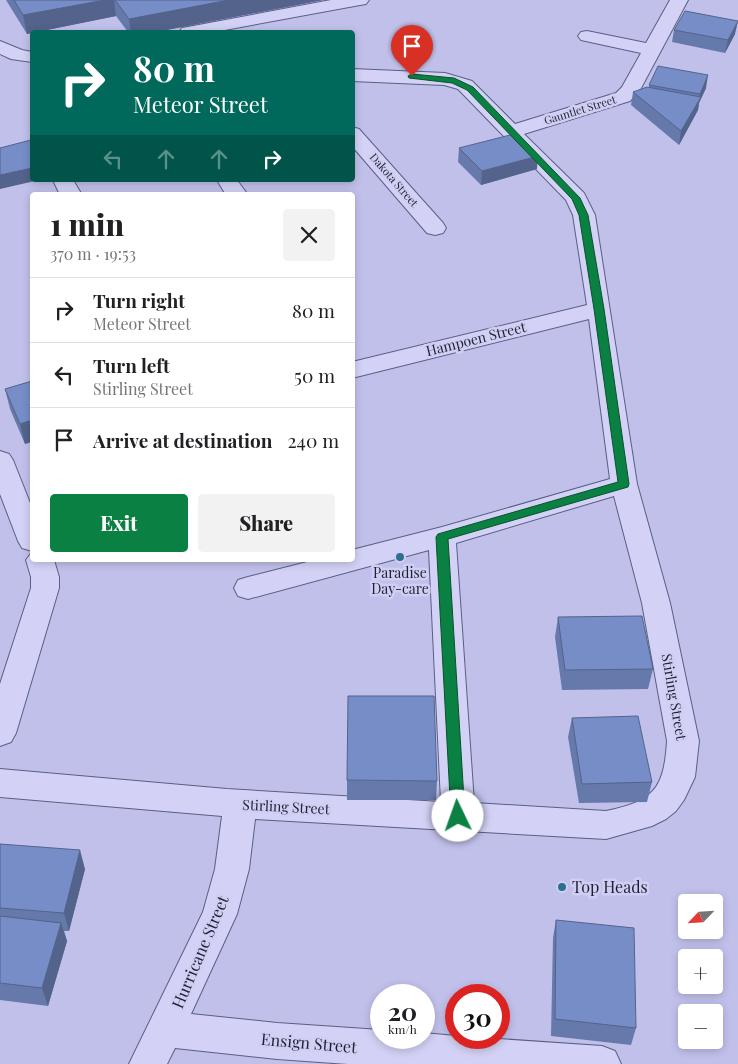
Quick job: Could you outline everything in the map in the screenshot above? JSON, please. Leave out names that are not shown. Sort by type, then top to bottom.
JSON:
[{"type":"street","points":[[199,30],[360,0]]},
{"type":"street","name":"Gauntlet Street","points":[[512,131],[623,97],[630,90],[679,0]]},
{"type":"street","points":[[587,36],[652,50]]},
{"type":"street","points":[[0,48],[18,55],[30,57]]},
{"type":"street","points":[[0,67],[30,62]]},
{"type":"street","name":"Stirling Street","points":[[0,783],[240,805],[606,825],[631,821],[650,813],[664,802],[672,791],[683,761],[683,740],[656,602],[624,484],[584,215],[569,190],[470,89],[460,83],[435,78],[355,75]]},
{"type":"street","name":"Dakota Street","points":[[355,136],[435,228]]},
{"type":"street","name":"Hampoen Street","points":[[355,366],[599,309]]},
{"type":"street","points":[[0,460],[30,536]]},
{"type":"street","points":[[355,560],[442,537],[624,484]]},
{"type":"street","points":[[442,537],[458,816]]},
{"type":"street","points":[[0,733],[45,588],[45,577],[41,562]]},
{"type":"street","points":[[248,588],[347,562]]},
{"type":"street","name":"Hurricane Street","points":[[148,1064],[220,914],[232,869],[240,805]]},
{"type":"street","name":"Ensign Street","points":[[166,1029],[434,1058],[602,1064]]},
{"type":"building","points":[[14,0],[105,0],[23,15]]},
{"type":"building","points":[[115,0],[229,0],[129,19]]},
{"type":"building","points":[[685,11],[738,21],[728,40],[674,30]]},
{"type":"building","points":[[658,66],[708,75],[700,94],[649,85]]},
{"type":"building","points":[[647,87],[701,97],[681,131],[633,92]]},
{"type":"building","points":[[514,134],[538,156],[482,171],[459,148]]},
{"type":"building","points":[[30,140],[30,168],[0,175],[0,148]]},
{"type":"building","points":[[30,382],[30,421],[20,424],[5,389]]},
{"type":"building","points":[[642,616],[653,669],[565,670],[558,617]]},
{"type":"building","points":[[348,696],[434,696],[437,781],[347,780]]},
{"type":"building","points":[[638,716],[652,782],[582,784],[572,718]]},
{"type":"building","points":[[0,844],[80,850],[64,913],[0,908]]},
{"type":"building","points":[[0,916],[61,923],[42,988],[0,983]]},
{"type":"building","points":[[556,920],[634,928],[636,1028],[555,1019]]},
{"type":"place","name":"Paradise Day-care","points":[[400,557]]},
{"type":"place","name":"Top Heads","points":[[562,887]]},
{"type":"route","points":[[412,76],[454,81],[470,89],[576,198],[584,215],[624,484],[442,537],[458,816]]}]
